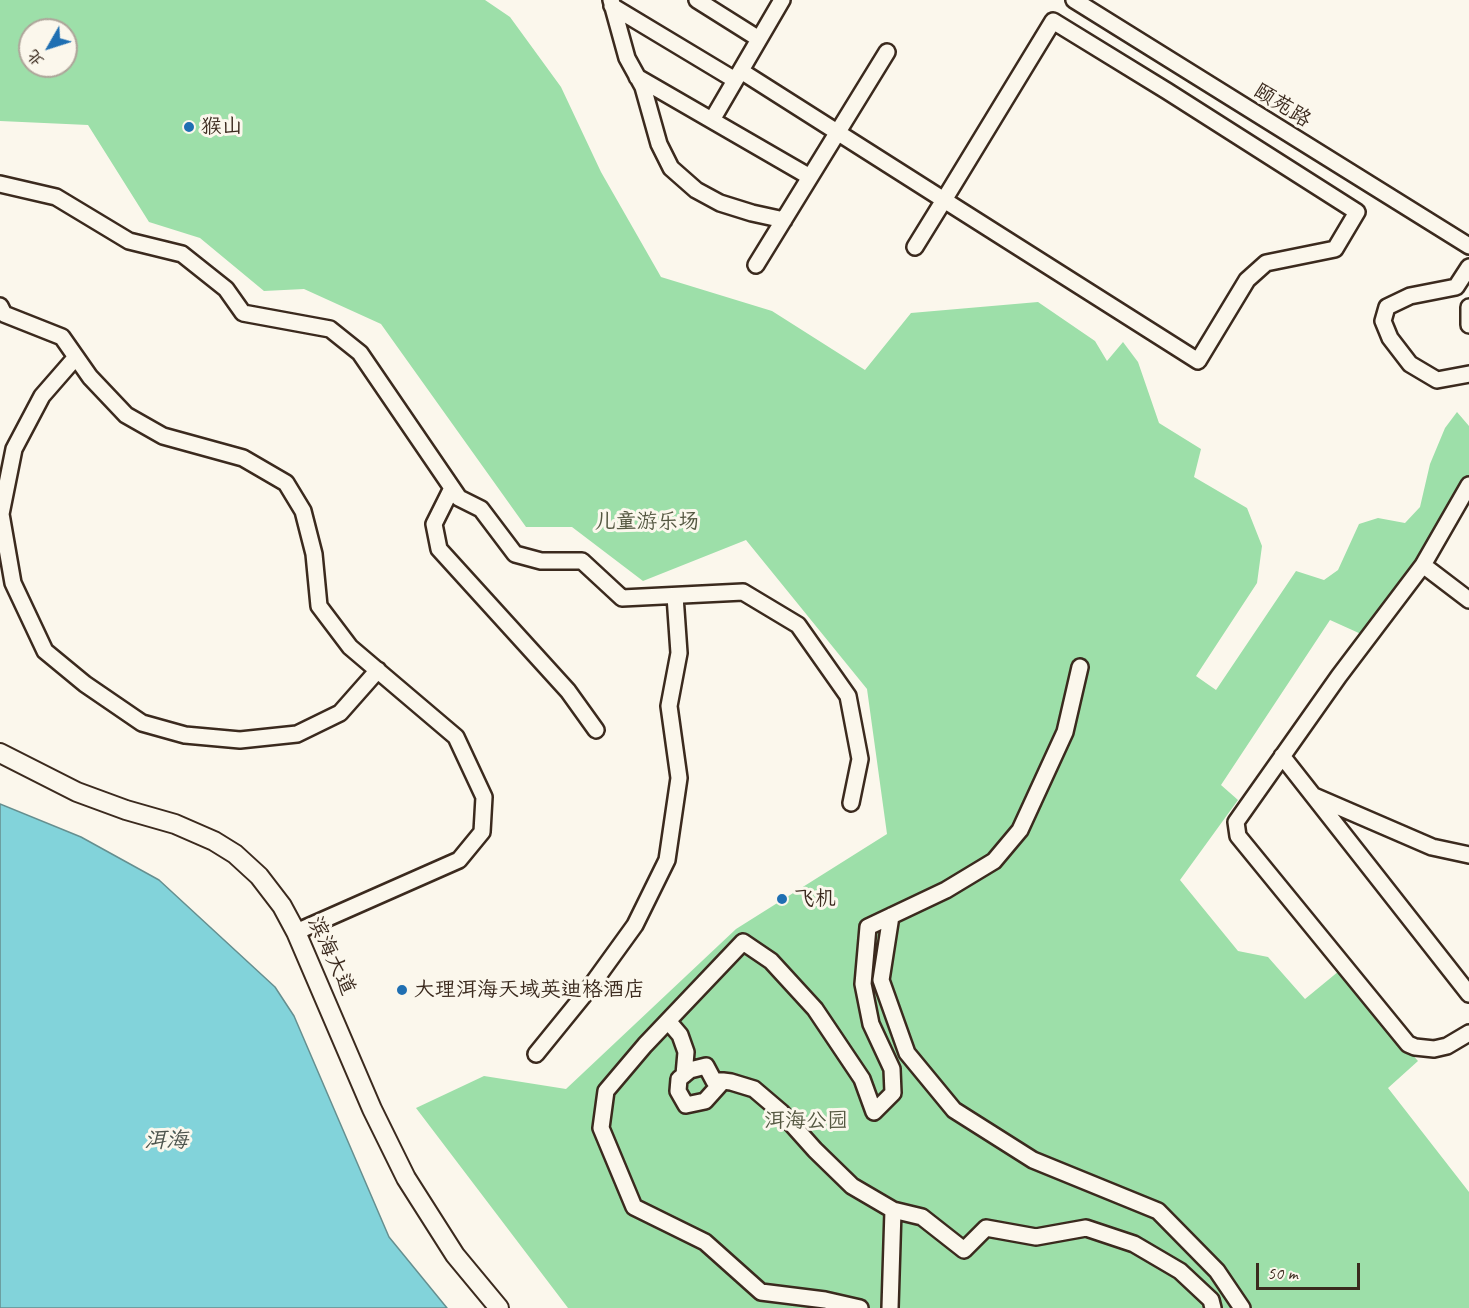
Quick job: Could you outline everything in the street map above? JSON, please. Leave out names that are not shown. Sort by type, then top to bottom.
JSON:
[{"type":"main road","name":"滨海大道","points":[[0,753],[77,792],[126,810],[175,824],[227,848],[244,861],[270,889],[297,932],[372,1109],[406,1178],[455,1255],[497,1307]]},
{"type":"street","points":[[697,0],[759,39]]},
{"type":"street","name":"颐苑路","points":[[1074,0],[1469,246]]},
{"type":"street","points":[[712,120],[779,1]]},
{"type":"street","points":[[612,3],[625,51],[643,87],[662,151],[675,172],[696,189],[720,203],[784,220]]},
{"type":"street","points":[[612,3],[838,132],[944,200],[1198,361],[1247,280],[1266,263],[1335,249],[1357,212],[1053,21],[944,200],[915,247]]},
{"type":"street","points":[[756,265],[887,52]]},
{"type":"street","points":[[1167,91],[1182,68]]},
{"type":"street","points":[[635,75],[810,177]]},
{"type":"street","points":[[0,184],[56,197],[129,241],[182,254],[226,289],[243,313],[330,329],[360,353],[459,498],[481,509],[514,554],[542,561],[582,561],[621,598],[743,592],[798,625],[848,696],[860,759],[851,803]]},
{"type":"street","points":[[1469,267],[1456,287],[1410,296],[1387,307],[1383,321],[1390,338],[1410,364],[1437,380],[1469,374]]},
{"type":"street","points":[[1469,307],[1469,325]]},
{"type":"street","points":[[1,312],[62,337],[90,377],[126,416],[163,436],[243,458],[286,483],[303,511],[314,554],[320,606],[350,647],[456,737],[484,797],[482,832],[459,860],[297,932]]},
{"type":"street","points":[[76,357],[42,396],[14,449],[1,514],[13,583],[45,651],[85,684],[142,723],[185,735],[240,741],[297,734],[340,713],[378,670]]},
{"type":"street","points":[[1469,484],[1423,564],[1339,676],[1236,822],[1238,836],[1408,1044],[1434,1049],[1447,1046],[1469,1033]]},
{"type":"street","points":[[452,488],[434,524],[439,549],[568,690],[596,730]]},
{"type":"street","points":[[1423,564],[1469,600]]},
{"type":"street","points":[[536,1054],[588,990],[635,925],[667,860],[679,778],[669,706],[680,653],[675,596]]},
{"type":"street","points":[[860,1308],[825,1300],[760,1292],[705,1242],[634,1207],[602,1128],[606,1091],[743,942],[771,961],[815,1009],[862,1078],[874,1112],[893,1093],[892,1069],[871,1024],[863,984],[868,927],[946,890],[994,861],[1020,830],[1065,732],[1080,667]]},
{"type":"street","points":[[1282,756],[1469,994]]},
{"type":"street","points":[[1311,795],[1432,847],[1469,855]]},
{"type":"street","points":[[891,916],[881,980],[907,1053],[954,1110],[1033,1160],[1158,1211],[1217,1271],[1242,1308]]},
{"type":"street","points":[[668,1021],[680,1035],[686,1052],[684,1075]]},
{"type":"street","points":[[723,1081],[705,1101],[686,1106],[678,1091],[679,1079],[690,1071],[706,1066],[714,1081],[723,1081],[754,1089],[781,1112],[852,1186],[893,1210],[922,1217],[964,1250],[986,1228],[1036,1237],[1086,1228],[1134,1244],[1180,1272],[1211,1300],[1213,1308]]},
{"type":"street","points":[[890,1308],[893,1210]]},
{"type":"green space","name":"洱海公园","points":[[0,0],[485,0],[510,17],[561,87],[601,172],[661,277],[772,311],[865,370],[911,313],[1038,302],[1095,341],[1107,361],[1123,342],[1138,362],[1159,423],[1201,449],[1194,477],[1247,508],[1262,546],[1257,583],[1196,676],[1216,690],[1296,571],[1324,580],[1338,570],[1359,524],[1378,518],[1405,523],[1420,507],[1430,464],[1445,428],[1457,412],[1469,426],[1469,489],[1361,634],[1330,620],[1221,785],[1238,800],[1180,880],[1238,951],[1268,957],[1305,999],[1339,971],[1418,1061],[1388,1088],[1469,1192],[1469,1308],[568,1308],[416,1108],[484,1076],[566,1089],[736,929],[887,834],[867,689],[746,540],[643,581],[572,527],[526,527],[381,324],[304,289],[264,291],[200,238],[149,222],[88,125],[0,121]]},
{"type":"water","name":"洱海","points":[[0,804],[81,837],[159,880],[275,987],[294,1016],[389,1237],[447,1308],[0,1308]]},
{"type":"place","name":"猴山","points":[[189,127]]},
{"type":"place","name":"飞机","points":[[782,899]]},
{"type":"place","name":"大理洱海天域英迪格酒店","points":[[402,990]]},
{"type":"park label","name":"儿童游乐场","points":[[647,522]]}]
